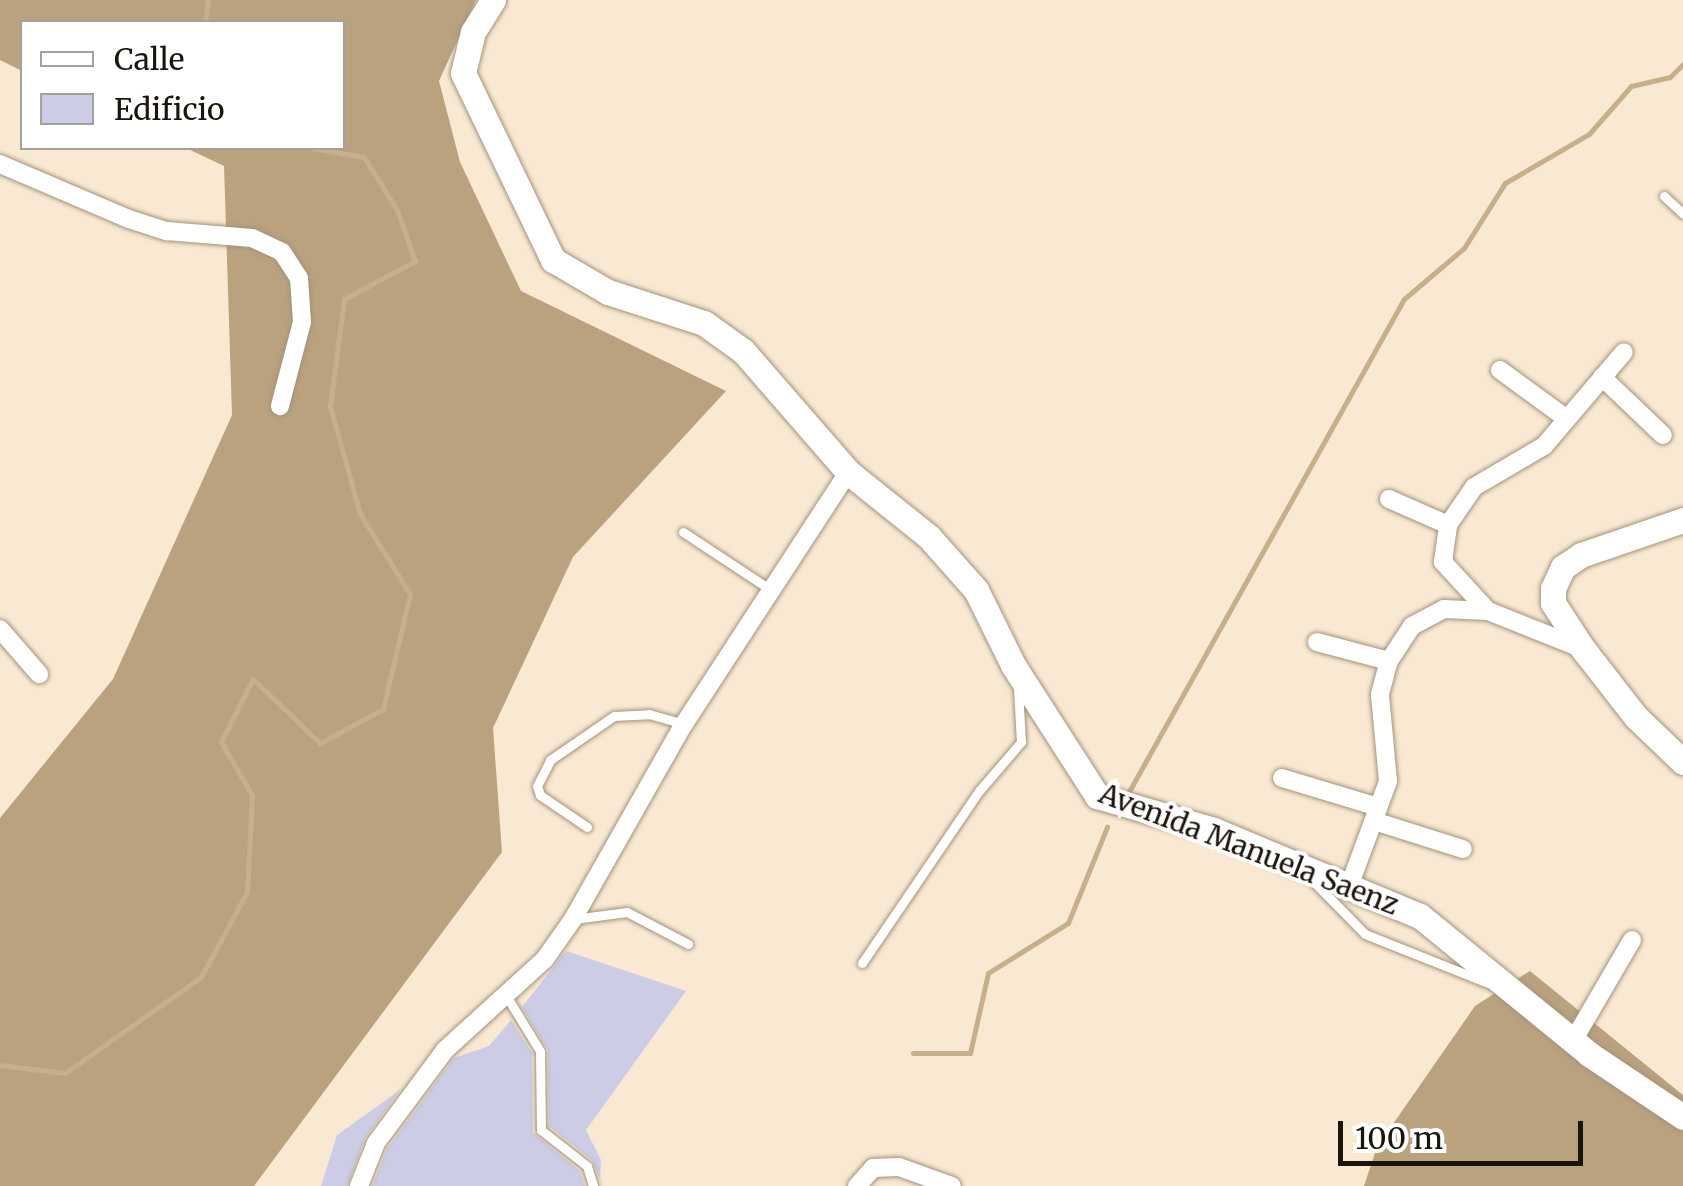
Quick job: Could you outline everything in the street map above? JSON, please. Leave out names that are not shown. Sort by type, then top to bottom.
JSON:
[{"type":"street","name":"Avenida Manuela Saenz","points":[[493,0],[473,32],[463,73],[553,260],[608,292],[704,323],[743,351],[848,472],[928,537],[976,590],[1013,665],[1097,796],[1300,864],[1420,916],[1572,1042],[1683,1117]]},
{"type":"street","points":[[0,164],[128,219],[167,231],[252,238],[282,252],[299,278],[302,322],[280,406]]},
{"type":"street","points":[[1488,611],[1443,562],[1448,525],[1474,487],[1526,460],[1624,352]]},
{"type":"street","points":[[1500,370],[1567,418]]},
{"type":"street","points":[[1602,378],[1664,435]]},
{"type":"street","points":[[359,1186],[376,1143],[444,1050],[464,1026],[507,997],[574,919],[684,724],[848,472]]},
{"type":"street","points":[[1389,498],[1448,525]]},
{"type":"street","points":[[1683,520],[1564,567],[1553,603],[1636,717],[1683,762]]},
{"type":"street","points":[[1350,884],[1388,780],[1380,694],[1389,661],[1428,614],[1488,611],[1583,649]]},
{"type":"street","points":[[0,630],[38,674]]},
{"type":"street","points":[[1317,642],[1389,661]]},
{"type":"street","points":[[1282,778],[1463,849]]},
{"type":"street","points":[[1572,1042],[1632,940]]},
{"type":"street","points":[[858,1186],[873,1168],[899,1167],[952,1186]]},
{"type":"lane","points":[[1664,196],[1683,214]]},
{"type":"lane","points":[[683,532],[771,590]]},
{"type":"lane","points":[[862,962],[979,791],[1022,742],[1013,665]]},
{"type":"lane","points":[[587,827],[540,795],[537,786],[550,760],[614,716],[649,714],[684,724]]},
{"type":"lane","points":[[1300,864],[1364,934],[1437,968],[1505,988]]},
{"type":"lane","points":[[574,919],[628,912],[688,944]]},
{"type":"lane","points":[[507,997],[540,1052],[542,1130],[586,1166],[593,1186]]},
{"type":"shaded area","points":[[0,0],[476,0],[439,81],[460,162],[521,291],[726,391],[573,557],[493,728],[502,852],[254,1186],[0,1186],[0,818],[113,679],[232,415],[224,166],[190,150],[345,150],[345,20],[20,20],[20,70],[0,60]]},
{"type":"shaded area","points":[[1530,971],[1683,1095],[1683,1186],[1364,1186],[1377,1147],[1475,1006]]},
{"type":"building","points":[[566,951],[686,991],[586,1130],[601,1160],[600,1179],[592,1160],[549,1126],[548,1050],[522,1007]]},
{"type":"building","points":[[511,1020],[532,1053],[533,1133],[580,1171],[585,1186],[372,1186],[387,1149],[454,1058],[489,1046]]},
{"type":"building","points":[[400,1090],[365,1138],[347,1186],[321,1186],[337,1135]]},
{"type":"waterway","points":[[205,20],[208,0]]},
{"type":"waterway","points":[[1127,795],[1404,299],[1464,248],[1505,183],[1589,134],[1631,86],[1670,77],[1683,64]]},
{"type":"waterway","points":[[0,1065],[65,1073],[201,977],[247,892],[252,795],[221,742],[253,679],[320,743],[383,709],[410,594],[360,514],[330,406],[344,299],[415,261],[397,210],[364,157],[324,150]]},
{"type":"waterway","points":[[913,1053],[970,1053],[988,973],[1068,923],[1107,827]]}]
